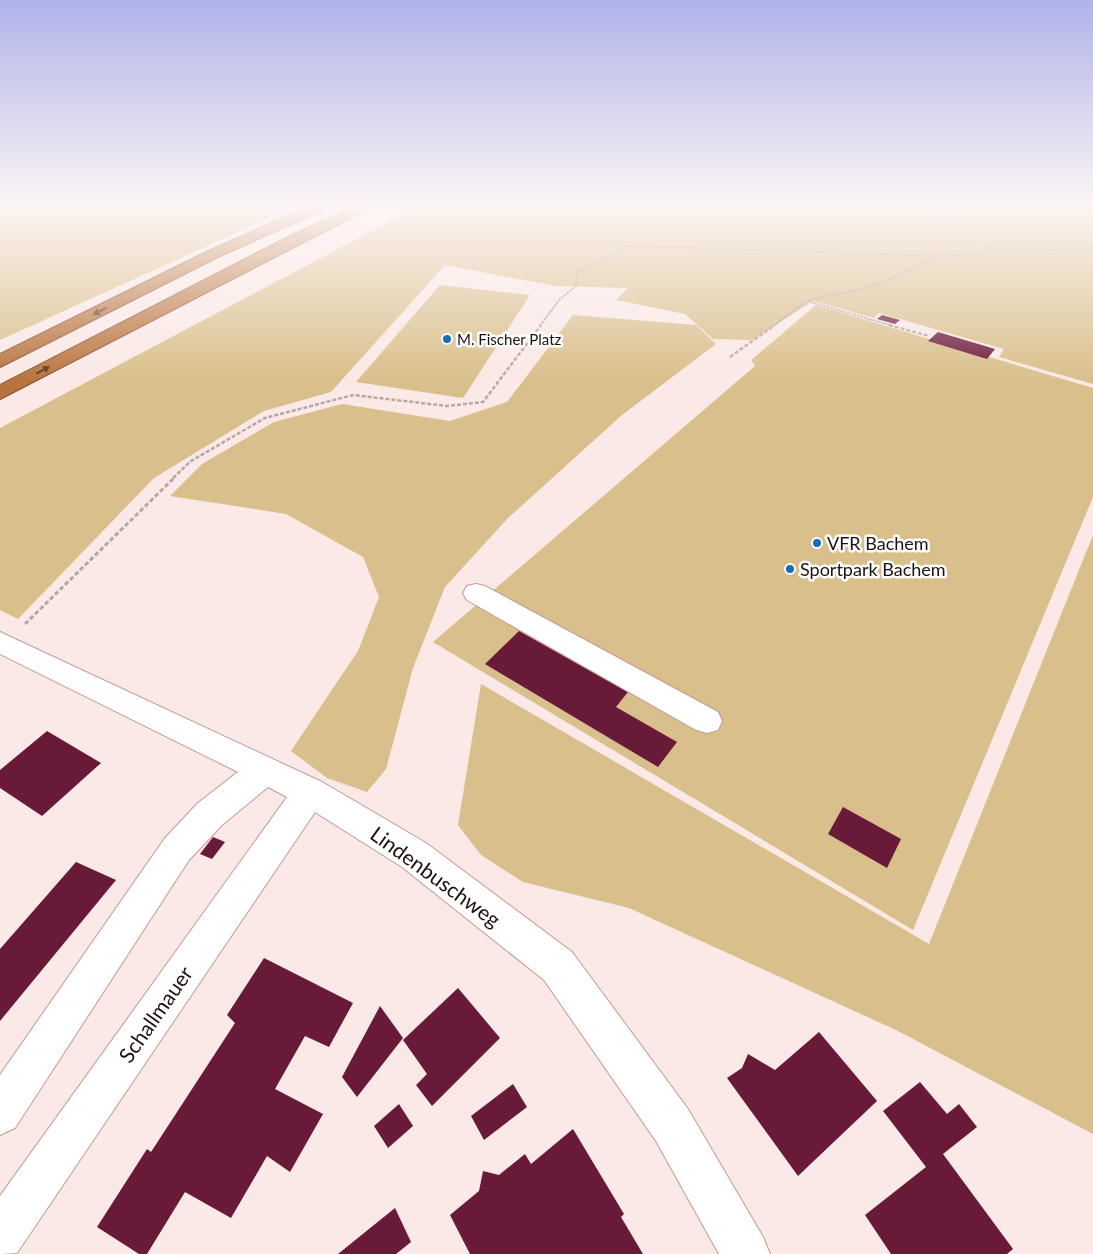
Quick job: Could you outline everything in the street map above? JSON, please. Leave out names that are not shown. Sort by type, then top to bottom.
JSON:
[{"type":"highway","points":[[0,361],[190,266]]},
{"type":"highway","points":[[0,392],[244,266]]},
{"type":"street","points":[[476,593],[707,721]]},
{"type":"street","name":"Lindenbuschweg","points":[[2,643],[310,792],[414,855],[558,966],[672,1125],[746,1254]]},
{"type":"street","points":[[0,1113],[177,849],[210,814],[265,770]]},
{"type":"street","name":"Schallmauer","points":[[0,1236],[310,792]]},
{"type":"path","points":[[2,643],[191,462],[265,418],[353,395],[447,406],[483,402],[559,300],[576,286],[577,270],[588,266]]},
{"type":"path","points":[[730,357],[806,300],[868,288],[919,266]]},
{"type":"path","points":[[806,300],[929,336]]},
{"type":"shaded area","points":[[0,266],[164,266],[0,340]]},
{"type":"shaded area","points":[[307,266],[445,266],[331,392],[264,411],[154,478],[18,619],[0,610],[0,428]]},
{"type":"shaded area","points":[[448,266],[1093,266],[1093,384],[999,357],[1004,349],[879,313],[874,318],[813,301],[752,340],[713,339],[685,314],[616,300],[628,288],[555,286]]},
{"type":"shaded area","name":"M. Fischer Platz","points":[[440,285],[530,295],[463,398],[356,382]]},
{"type":"shaded area","name":"Sportpark Bachem","points":[[816,305],[1093,388],[1093,497],[913,930],[433,642],[755,366],[751,360]]},
{"type":"shaded area","points":[[573,315],[696,325],[716,344],[622,415],[507,519],[445,587],[413,668],[386,769],[367,792],[327,778],[291,751],[358,651],[379,597],[363,557],[286,514],[170,496],[202,464],[274,422],[342,404],[450,421],[507,402]]},
{"type":"shaded area","points":[[1093,535],[1093,1134],[898,1031],[629,908],[523,882],[481,855],[458,825],[481,684],[929,944]]},
{"type":"building","points":[[882,315],[900,320],[895,324],[877,319]]},
{"type":"building","points":[[938,332],[995,349],[987,359],[928,341]]},
{"type":"building","points":[[519,631],[628,692],[616,707],[677,742],[658,767],[485,664]]},
{"type":"building","points":[[47,731],[101,763],[42,816],[0,788],[0,770]]},
{"type":"building","points":[[843,807],[901,839],[887,868],[828,834]]},
{"type":"building","points":[[213,837],[225,842],[212,859],[200,854]]},
{"type":"building","points":[[76,862],[116,880],[0,1021],[0,949]]},
{"type":"building","points":[[264,958],[353,1003],[329,1047],[305,1036],[275,1089],[323,1114],[290,1172],[267,1156],[231,1218],[185,1192],[147,1254],[139,1254],[97,1227],[147,1149],[151,1152],[235,1023],[227,1015]]},
{"type":"building","points":[[458,988],[500,1038],[432,1106],[416,1085],[427,1074],[403,1040]]},
{"type":"building","points":[[380,1006],[403,1038],[357,1097],[342,1077]]},
{"type":"building","points":[[819,1032],[877,1101],[798,1176],[727,1078],[742,1068],[748,1054],[775,1070]]},
{"type":"building","points":[[920,1082],[947,1114],[959,1104],[977,1127],[943,1154],[1013,1249],[1007,1254],[891,1254],[865,1215],[926,1167],[883,1111]]},
{"type":"building","points":[[513,1084],[527,1107],[484,1140],[471,1116]]},
{"type":"building","points":[[399,1104],[413,1126],[388,1148],[374,1126]]},
{"type":"building","points":[[573,1129],[624,1214],[621,1217],[643,1254],[470,1254],[450,1215],[479,1191],[483,1171],[499,1175],[525,1154],[531,1164]]},
{"type":"building","points":[[395,1208],[411,1242],[396,1254],[338,1254]]},
{"type":"place","name":"M. Fischer Platz","points":[[447,339]]},
{"type":"place","name":"VFR Bachem","points":[[817,543]]},
{"type":"place","name":"Sportpark Bachem","points":[[790,569]]}]
